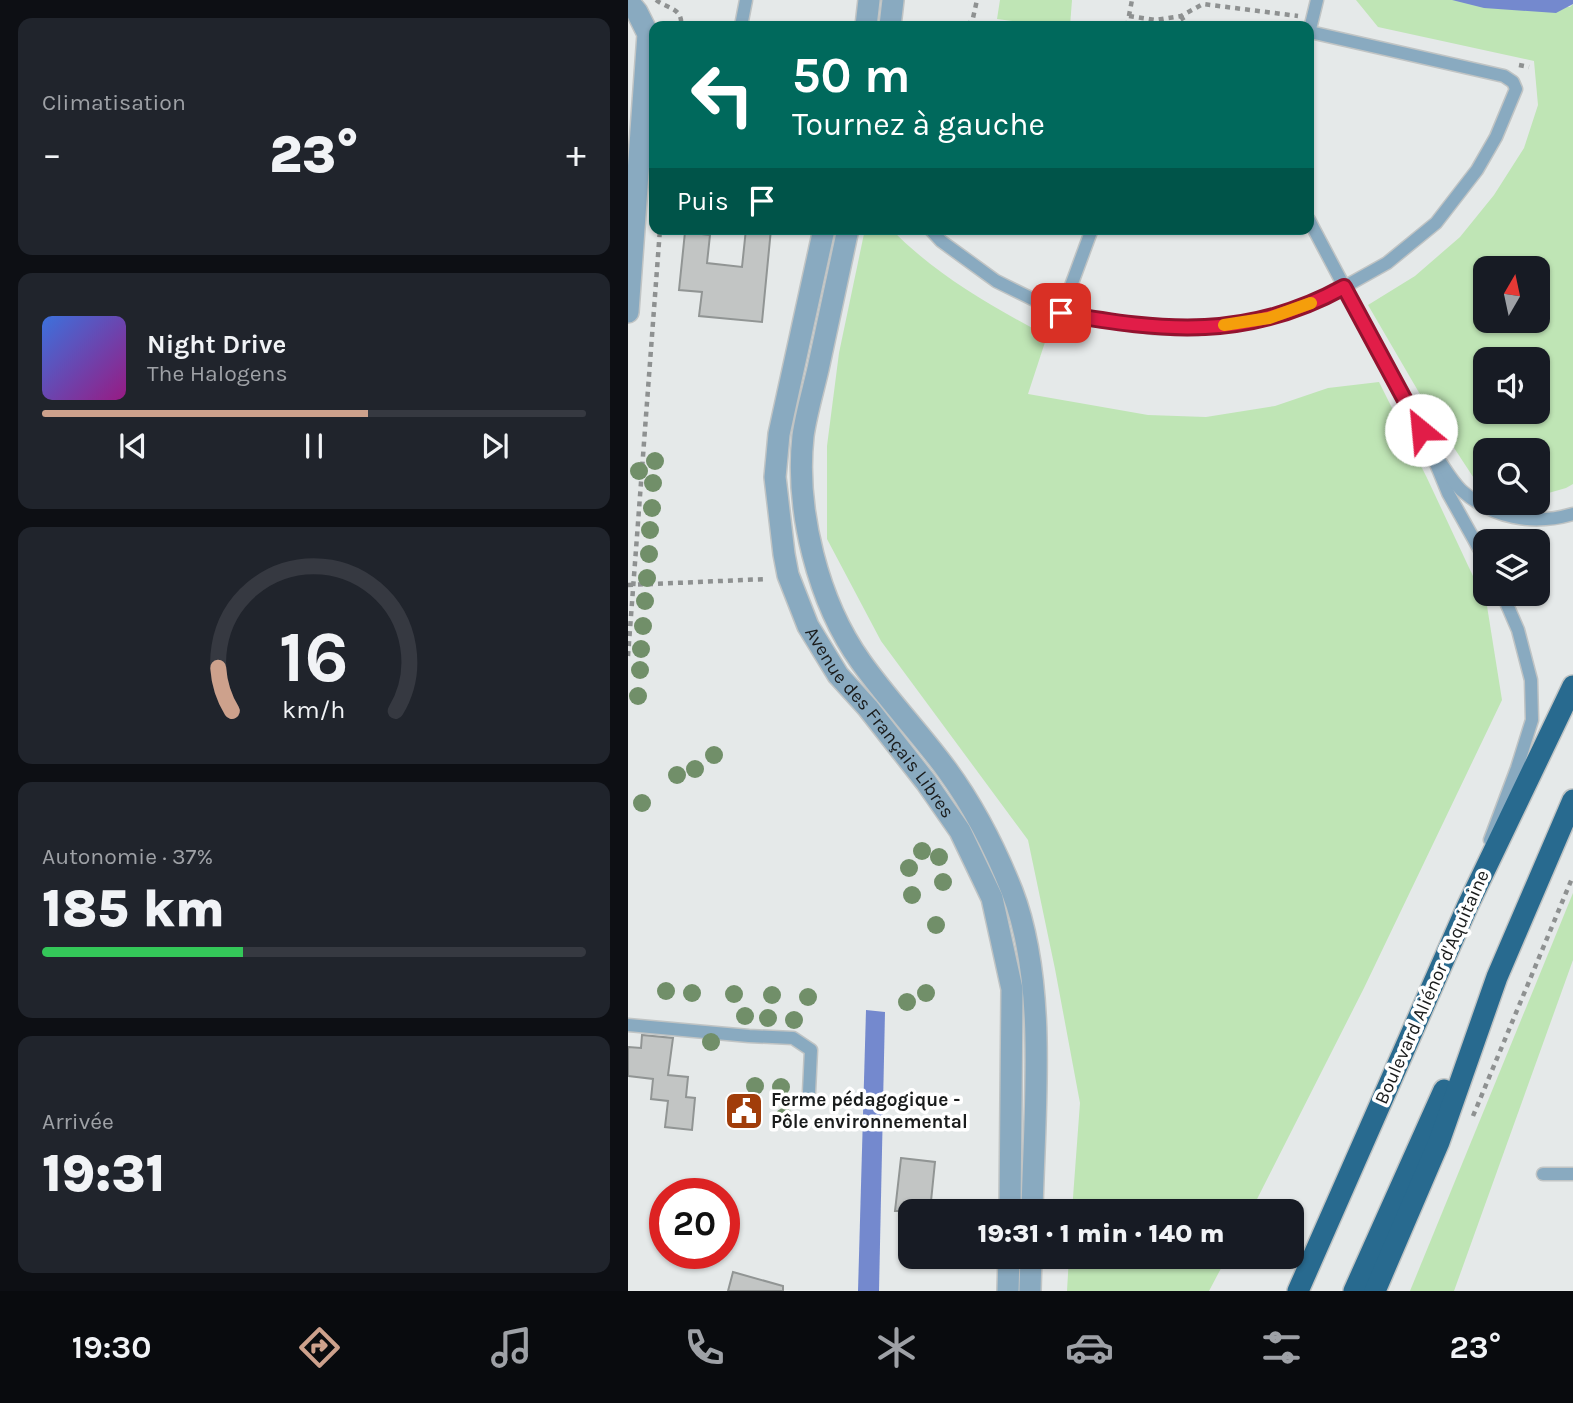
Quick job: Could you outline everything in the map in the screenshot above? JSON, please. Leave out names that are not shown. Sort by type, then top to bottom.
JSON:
[{"type":"highway","name":"Boulevard Aliénor d'Aquitaine","points":[[1296,1291],[1468,905],[1573,686]]},
{"type":"highway","points":[[1361,1290],[1573,800]]},
{"type":"street","points":[[867,21],[869,0]]},
{"type":"street","points":[[891,21],[893,0]]},
{"type":"street","points":[[628,1],[649,30]]},
{"type":"street","points":[[628,312],[649,57]]},
{"type":"street","name":"Avenue des Français Libres","points":[[823,235],[779,434],[775,477],[788,575],[808,626],[838,675],[927,782],[960,831],[992,898],[1012,989],[1010,1199]]},
{"type":"street","name":"Avenue des Français Libres","points":[[847,235],[803,435],[801,477],[805,518],[817,567],[835,618],[859,659],[947,770],[982,823],[1013,893],[1029,950],[1033,989],[1036,1039],[1032,1199]]},
{"type":"street","points":[[1008,1291],[1009,1269]]},
{"type":"street","points":[[1030,1291],[1031,1269]]},
{"type":"lane","points":[[742,21],[746,0]]},
{"type":"lane","points":[[1312,21],[1317,0]]},
{"type":"lane","points":[[936,235],[996,281],[1061,313],[1154,328],[1197,329],[1269,318],[1328,296],[1387,263],[1436,223],[1477,170],[1496,137],[1516,89],[1513,82],[1504,76],[1314,33]]},
{"type":"lane","points":[[1314,230],[1430,447],[1448,493],[1473,538]]},
{"type":"lane","points":[[1061,313],[1090,235]]},
{"type":"lane","points":[[1430,447],[1459,488],[1475,501],[1495,511],[1515,519],[1536,521],[1573,514]]},
{"type":"lane","points":[[1468,905],[1532,720],[1531,680],[1518,630],[1508,606]]},
{"type":"lane","points":[[628,1025],[749,1037],[793,1038],[811,1050],[809,1092]]},
{"type":"lane","points":[[1543,1174],[1573,1174]]},
{"type":"path","points":[[656,0],[676,9],[681,21]]},
{"type":"path","points":[[971,21],[977,0]]},
{"type":"path","points":[[1128,21],[1132,0]]},
{"type":"path","points":[[1181,16],[1184,21]]},
{"type":"path","points":[[628,656],[631,585],[660,235]]},
{"type":"path","points":[[631,585],[778,578]]},
{"type":"path","points":[[1472,1118],[1573,876]]},
{"type":"green space","points":[[1000,0],[1072,0],[1070,21],[997,19]]},
{"type":"green space","points":[[1356,0],[1452,0],[1570,7],[1573,4],[1573,484],[1550,493],[1550,438],[1473,438],[1473,477],[1428,408],[1368,305],[1415,276],[1460,237],[1494,195],[1524,148],[1538,105],[1534,61],[1378,27]]},
{"type":"green space","points":[[864,235],[897,235],[945,275],[1047,336],[1028,394],[1148,415],[1206,417],[1275,406],[1328,388],[1379,382],[1473,576],[1473,606],[1487,606],[1502,700],[1364,988],[1257,1199],[1073,1199],[1080,1103],[1028,840],[881,641],[827,539],[827,446],[839,353]]},
{"type":"green space","points":[[1573,893],[1573,960],[1454,1291],[1410,1291]]},
{"type":"green space","points":[[1068,1269],[1221,1269],[1209,1291],[1067,1291]]},
{"type":"water","points":[[1452,0],[1573,0],[1573,4],[1556,13],[1484,8]]},
{"type":"water","points":[[866,1010],[885,1012],[879,1291],[858,1291]]},
{"type":"building","points":[[685,235],[710,235],[707,263],[742,267],[745,235],[770,235],[762,322],[699,316],[702,292],[679,290]]},
{"type":"building","points":[[642,1035],[673,1038],[668,1075],[688,1077],[686,1097],[695,1098],[692,1130],[665,1127],[668,1101],[651,1099],[653,1079],[628,1076],[628,1047],[641,1048]]},
{"type":"building","points":[[901,1158],[935,1162],[931,1199],[898,1199],[898,1211],[895,1211]]},
{"type":"building","points":[[733,1272],[783,1286],[783,1291],[728,1291]]},
{"type":"slow traffic","points":[[1224,325],[1269,318],[1311,303]]},
{"type":"place","name":"Ferme pédagogique - Pôle environnemental","points":[[744,1111]]},
{"type":"route","points":[[1061,313],[1154,328],[1197,329],[1269,318],[1328,296],[1344,287],[1421,430]]}]
